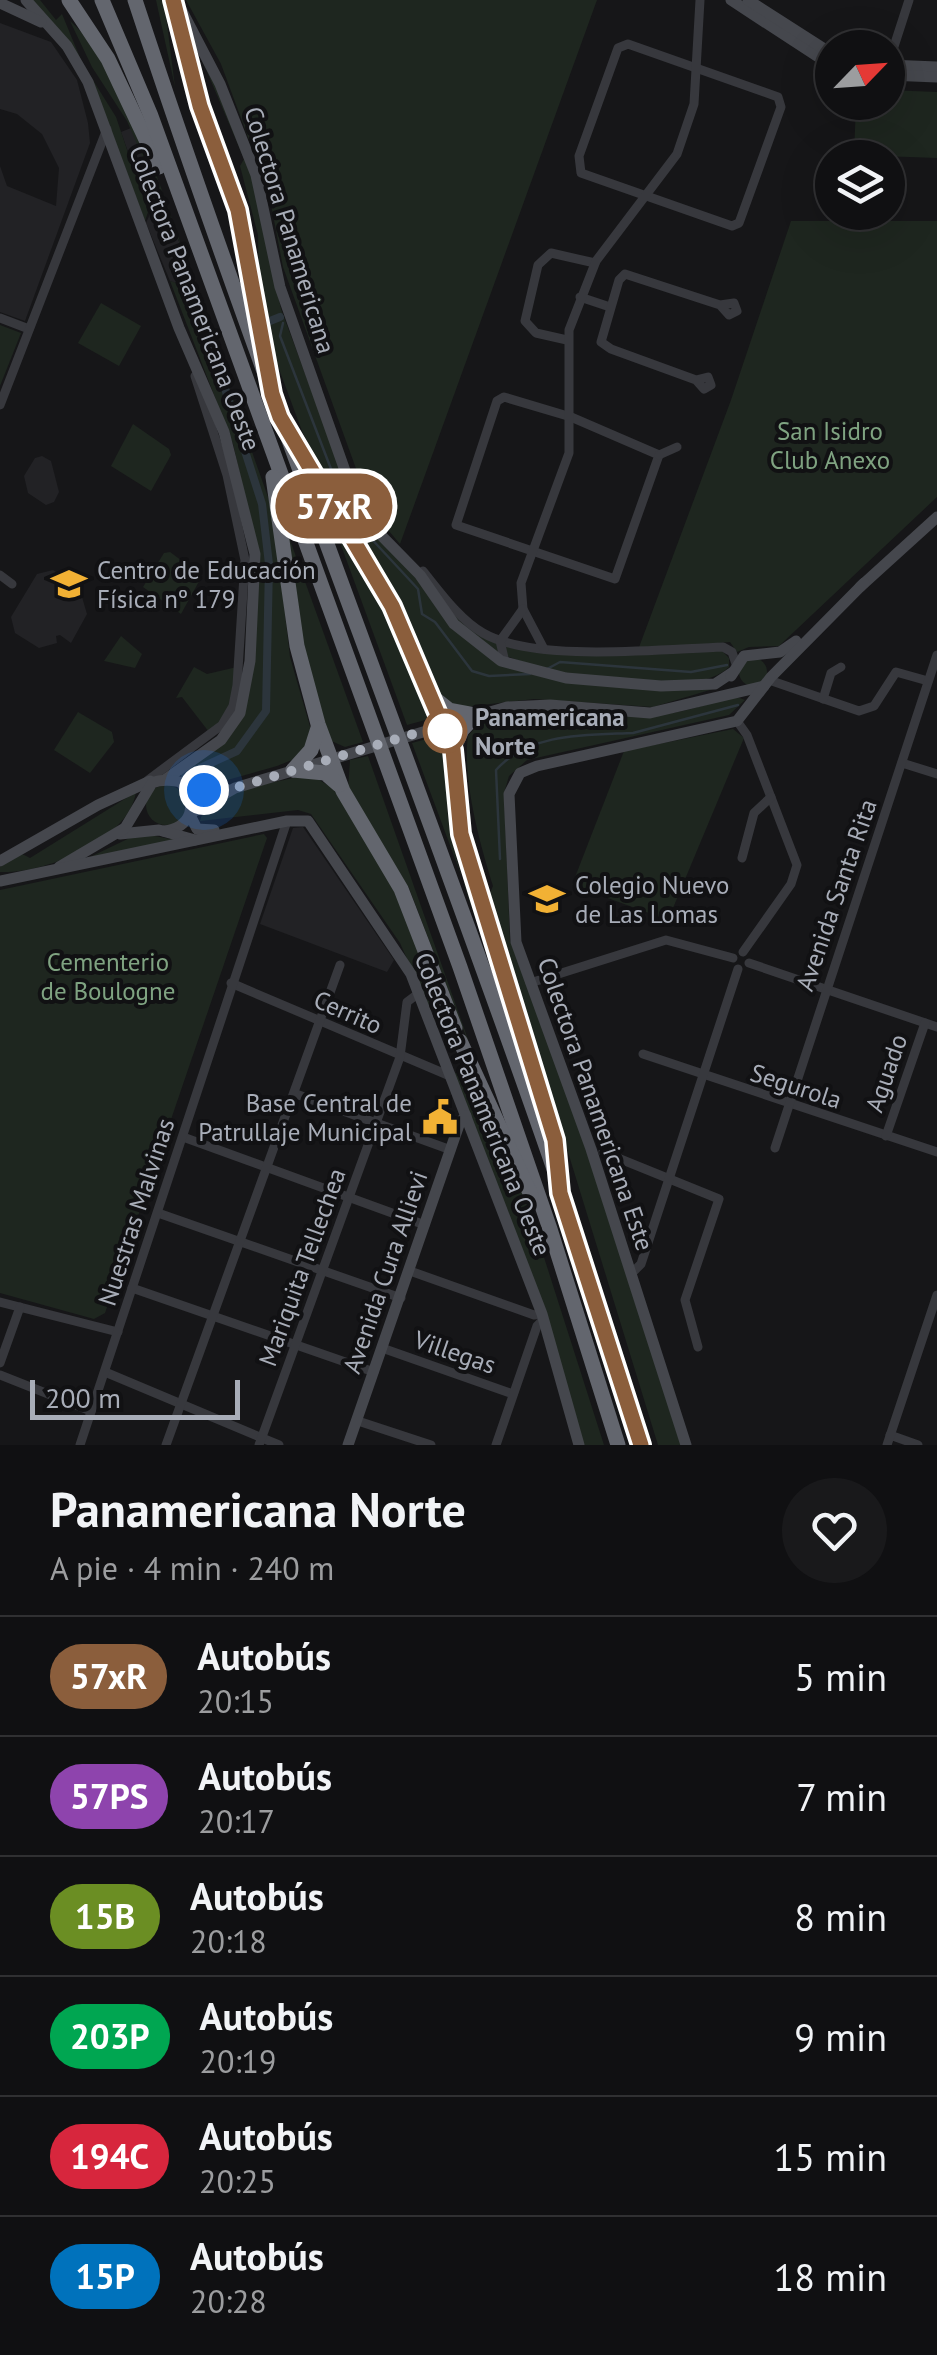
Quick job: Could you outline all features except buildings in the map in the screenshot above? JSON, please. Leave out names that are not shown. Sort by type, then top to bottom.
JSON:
[{"type":"highway","points":[[69,0],[108,59],[188,218]]},
{"type":"highway","points":[[102,0],[188,218],[550,1229],[618,1445]]},
{"type":"highway","points":[[135,0],[280,417],[560,1193],[641,1445]]},
{"type":"highway","points":[[175,0],[214,141],[238,210],[272,394]]},
{"type":"highway","points":[[280,417],[386,596],[453,750],[458,814],[469,862],[555,1140],[560,1193]]},
{"type":"highway","points":[[272,458],[296,637],[318,724],[343,791],[401,889],[457,1034],[526,1186],[550,1229]]},
{"type":"highway","points":[[432,696],[448,710],[476,715]]},
{"type":"highway","points":[[453,750],[462,730],[476,715]]},
{"type":"highway","points":[[293,770],[311,750],[318,724]]},
{"type":"highway","points":[[293,770],[325,773],[343,791]]},
{"type":"street","name":"Colectora Panamericana Oeste","points":[[26,0],[79,64],[235,464],[253,540],[256,585],[240,714],[221,740],[156,778]]},
{"type":"street","name":"Colectora Panamericana","points":[[175,0],[211,63],[245,144],[265,206],[280,287],[349,482],[372,526],[420,576],[454,624],[506,662],[566,678],[661,686],[716,684],[735,669]]},
{"type":"street","points":[[544,649],[523,608],[521,583],[566,468],[572,417],[567,340],[596,263],[677,154],[694,104],[700,0]]},
{"type":"street","points":[[731,0],[815,55]]},
{"type":"street","points":[[748,0],[815,43]]},
{"type":"street","points":[[899,30],[909,0]]},
{"type":"street","points":[[0,3],[50,28]]},
{"type":"street","points":[[628,44],[775,96],[780,102],[742,217],[732,226],[645,198],[586,178],[578,166],[618,48],[628,44]]},
{"type":"street","points":[[905,66],[937,67]]},
{"type":"street","points":[[905,76],[937,77]]},
{"type":"street","points":[[0,404],[106,129]]},
{"type":"street","points":[[567,340],[536,333],[526,321],[538,265],[551,253],[596,263]]},
{"type":"street","points":[[696,380],[604,346],[601,333],[619,280],[630,273],[720,305]]},
{"type":"street","points":[[580,297],[610,307]]},
{"type":"street","points":[[0,318],[29,329]]},
{"type":"street","points":[[659,454],[615,580],[459,528],[456,517],[497,401],[510,396],[659,454],[677,447]]},
{"type":"street","points":[[714,699],[750,654],[788,648],[937,517]]},
{"type":"street","points":[[372,526],[410,556],[464,618],[500,640],[544,649],[723,647],[732,652],[741,686],[752,690]]},
{"type":"street","points":[[0,576],[12,584]]},
{"type":"street","points":[[530,984],[666,940],[732,958],[743,952],[797,870],[772,797],[737,720],[769,680],[864,583]]},
{"type":"street","points":[[500,640],[523,608]]},
{"type":"street","points":[[500,640],[506,662]]},
{"type":"street","points":[[761,655],[769,663],[769,680]]},
{"type":"street","name":"Avenida Santa Rita","points":[[775,1148],[824,988],[937,655]]},
{"type":"street","points":[[823,699],[831,673],[841,667]]},
{"type":"street","points":[[116,835],[180,827],[190,814],[235,788],[476,715],[550,705],[650,712],[752,690],[769,680],[868,710],[896,672],[928,680]]},
{"type":"street","name":"Colectora Panamericana Este","points":[[686,1445],[632,1273],[530,984],[512,908],[508,807],[520,774],[737,720]]},
{"type":"street","points":[[902,763],[937,774]]},
{"type":"street","points":[[46,872],[116,835],[130,822],[156,778]]},
{"type":"street","points":[[0,861],[156,778],[204,790],[235,788]]},
{"type":"street","points":[[182,784],[192,801],[194,827],[203,831],[287,821]]},
{"type":"street","points":[[742,858],[754,812],[772,797]]},
{"type":"street","points":[[141,798],[144,818],[161,830],[200,840]]},
{"type":"street","name":"Colectora Panamericana Oeste","points":[[287,821],[308,821],[406,963],[542,1317],[578,1445]]},
{"type":"street","points":[[0,881],[287,821]]},
{"type":"street","name":"Nuestras Malvinas","points":[[80,1445],[287,821]]},
{"type":"street","points":[[743,952],[750,963],[937,1027]]},
{"type":"street","points":[[632,1273],[641,1264],[705,1077],[738,969],[732,958]]},
{"type":"street","points":[[738,969],[750,963]]},
{"type":"street","points":[[166,1445],[340,965]]},
{"type":"street","name":"Cerrito","points":[[231,983],[450,1076]]},
{"type":"street","name":"Mariquita Tellechea","points":[[261,1441],[400,1057],[406,1004],[419,993]]},
{"type":"street","name":"Aguado","points":[[886,1136],[924,1022]]},
{"type":"street","name":"Segurola","points":[[643,1054],[789,1106],[937,1152]]},
{"type":"street","points":[[296,1094],[451,1150]]},
{"type":"street","name":"Avenida Cura Allievi","points":[[348,1445],[466,1116]]},
{"type":"street","points":[[183,1138],[425,1225]]},
{"type":"street","points":[[604,1152],[719,1198],[685,1300],[698,1348]]},
{"type":"street","points":[[158,1213],[400,1298]]},
{"type":"street","points":[[410,1271],[542,1317],[496,1445]]},
{"type":"street","points":[[132,1288],[374,1372]]},
{"type":"street","points":[[918,1445],[888,1440],[932,1326],[937,1295]]},
{"type":"street","points":[[0,1302],[118,1332]]},
{"type":"street","points":[[0,1362],[20,1308]]},
{"type":"street","name":"Villegas","points":[[382,1348],[514,1394]]},
{"type":"street","points":[[105,1372],[261,1441],[279,1445]]},
{"type":"street","points":[[0,1375],[91,1411]]},
{"type":"street","points":[[358,1420],[430,1445]]},
{"type":"shaded area","points":[[0,23],[51,42],[77,80],[90,143],[25,321],[0,312],[0,166],[7,186],[56,206],[59,168],[42,134],[17,114],[0,109]]},
{"type":"shaded area","points":[[131,128],[204,301],[194,309],[181,285],[170,281],[146,223],[150,214],[121,132]]},
{"type":"shaded area","points":[[42,456],[51,461],[59,492],[54,502],[46,505],[28,493],[24,476],[35,458]]},
{"type":"shaded area","points":[[53,570],[79,587],[87,614],[71,643],[60,635],[56,636],[57,643],[39,648],[15,633],[11,617],[37,574]]},
{"type":"shaded area","points":[[303,827],[394,960],[387,972],[260,924],[293,828]]},
{"type":"green space","points":[[31,0],[40,0],[56,20],[62,14],[81,60]]},
{"type":"green space","points":[[156,0],[164,0],[175,87]]},
{"type":"green space","points":[[186,0],[597,0],[400,544],[371,510],[283,267],[269,194],[221,64]]},
{"type":"green space","points":[[70,21],[91,43],[125,100],[186,257],[127,121],[92,67]]},
{"type":"green space","points":[[197,48],[213,75],[254,181],[281,309],[359,518],[419,581],[440,613],[524,671],[720,687],[653,707],[534,699],[455,708],[438,697],[302,431],[269,342],[259,298],[258,235],[240,166],[244,159]]},
{"type":"green space","points":[[91,77],[116,117],[148,212],[145,221]]},
{"type":"green space","points":[[905,91],[937,92],[937,158],[905,157],[905,140],[855,140],[855,120],[905,120]]},
{"type":"green space","name":"San Isidro Club Anexo","points":[[791,221],[815,221],[815,230],[905,230],[905,221],[937,221],[937,497],[779,646],[749,647],[737,652],[730,642],[638,650],[731,400]]},
{"type":"green space","points":[[170,281],[180,284],[217,353],[273,511],[290,657],[311,730],[306,746],[292,760],[213,784],[183,773],[244,711],[258,553],[233,444]]},
{"type":"green space","points":[[101,303],[141,326],[119,366],[78,343]]},
{"type":"green space","points":[[0,325],[21,333],[0,386]]},
{"type":"green space","points":[[133,424],[169,449],[171,455],[151,491],[111,466]]},
{"type":"green space","points":[[320,488],[390,612],[433,709],[429,719],[407,725]]},
{"type":"green space","points":[[286,529],[363,742],[345,747],[329,740],[305,656]]},
{"type":"green space","points":[[170,552],[202,576],[181,614],[143,587],[164,553]]},
{"type":"green space","points":[[439,596],[498,643],[621,655],[721,650],[729,658],[729,667],[708,679],[678,684],[641,684],[562,673],[494,651],[473,638]]},
{"type":"green space","points":[[121,636],[142,654],[135,668],[104,661]]},
{"type":"green space","points":[[753,658],[763,662],[767,672],[763,682],[753,686],[743,682],[739,672],[743,662]]},
{"type":"green space","points":[[194,667],[207,674],[237,667],[227,715],[209,732],[182,697],[176,698]]},
{"type":"green space","points":[[734,696],[745,700],[729,715],[527,760],[509,776],[504,793],[510,940],[574,1112],[681,1445],[658,1445],[489,895],[493,886],[470,791],[468,736],[485,720],[529,707],[651,715],[683,711]]},
{"type":"green space","points":[[78,712],[112,732],[114,742],[90,773],[54,750]]},
{"type":"green space","points":[[733,729],[744,738],[668,920],[572,885],[624,751]]},
{"type":"green space","points":[[430,738],[439,745],[447,763],[448,817],[463,879],[412,743]]},
{"type":"green space","points":[[368,756],[477,1065],[409,888],[348,789],[350,760]]},
{"type":"green space","points":[[297,777],[316,778],[334,789],[386,873],[413,934],[436,1008],[430,1011],[400,943],[311,814],[298,810],[200,821],[205,810],[227,795]]},
{"type":"green space","points":[[166,785],[180,791],[186,805],[180,819],[166,825],[152,819],[146,805],[152,791]]},
{"type":"green space","points":[[136,792],[118,825],[82,851],[39,867],[0,872],[0,867],[22,854],[30,858]]},
{"type":"green space","points":[[140,833],[180,841],[90,857]]},
{"type":"green space","name":"Cementerio de Boulogne","points":[[264,834],[267,838],[105,1313],[94,1319],[0,1293],[0,890]]},
{"type":"green space","points":[[463,879],[520,1034],[479,927]]},
{"type":"green space","points":[[459,1072],[518,1176],[604,1445],[581,1445],[544,1313],[452,1074]]},
{"type":"waterway","points":[[270,321],[280,317]]},
{"type":"waterway","points":[[283,323],[280,336],[341,495]]},
{"type":"waterway","points":[[185,775],[237,751],[266,711],[269,564],[262,504],[212,348]]},
{"type":"waterway","points":[[367,534],[418,589],[422,614],[435,622],[472,671],[489,676],[530,674]]},
{"type":"waterway","points":[[547,669],[560,662],[691,672],[727,665]]},
{"type":"waterway","points":[[500,859],[496,770],[525,748],[560,738],[633,733],[738,705]]},
{"type":"bus line","name":"57xR","points":[[173,0],[200,106],[238,210],[264,332],[272,394],[280,417],[392,606],[453,750],[458,770],[461,834],[555,1140],[560,1193],[604,1320],[641,1445]]},
{"type":"place","name":"Centro de Educación Física nº 179","points":[[69,584]]},
{"type":"place","name":"Panamericana Norte","points":[[445,731]]},
{"type":"place","name":"Colegio Nuevo de Las Lomas","points":[[547,899]]},
{"type":"place","name":"Base Central de Patrullaje Municipal","points":[[440,1117]]},
{"type":"route","points":[[204,790],[235,788],[443,725],[445,731]]}]
